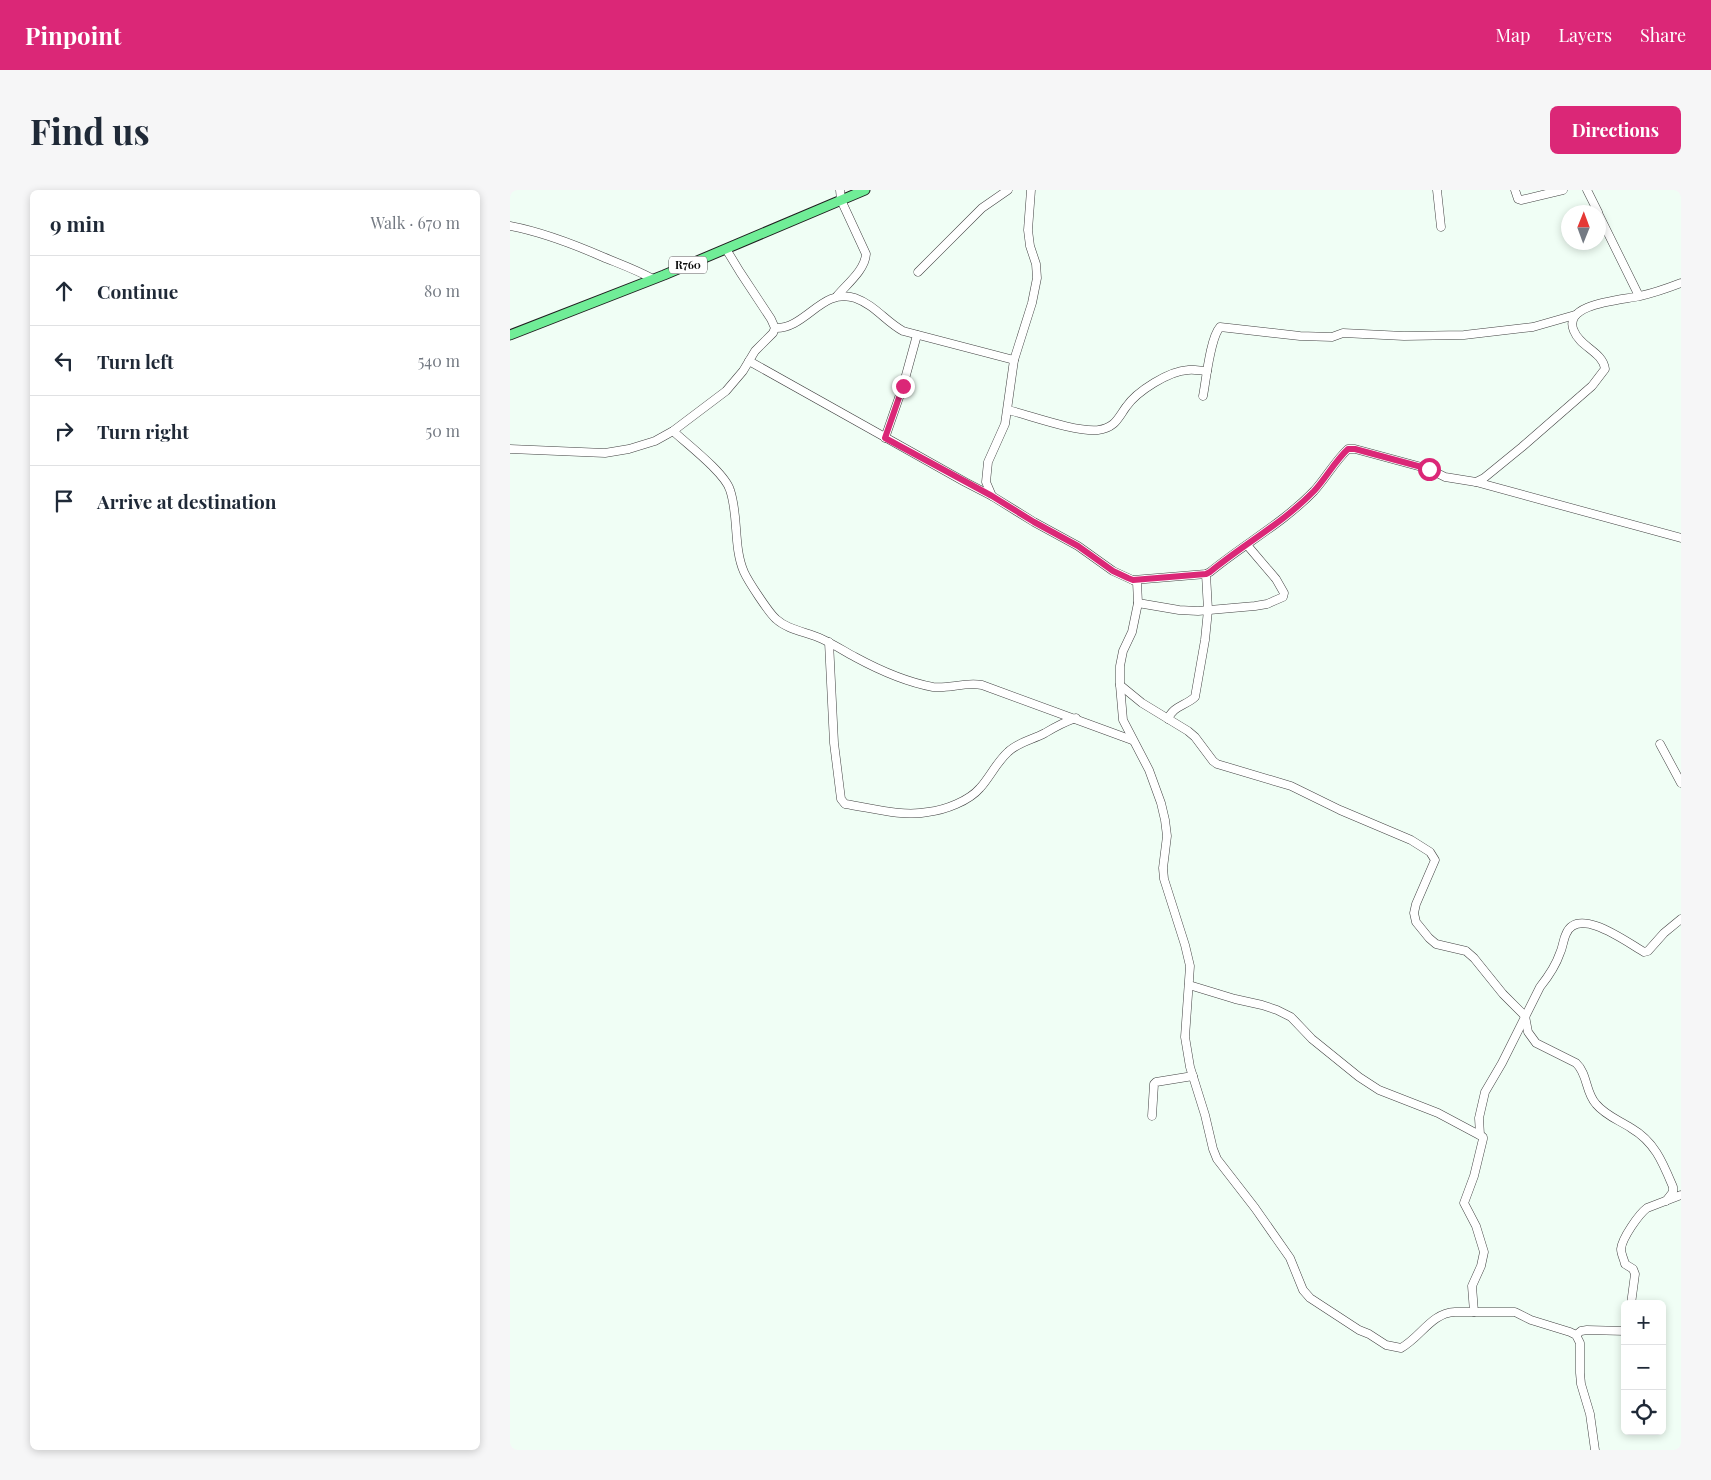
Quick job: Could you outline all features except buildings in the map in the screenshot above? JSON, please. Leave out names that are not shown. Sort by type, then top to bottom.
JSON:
[{"type":"main road","name":"R760","points":[[510,335],[726,249],[865,190]]},
{"type":"street","points":[[775,328],[794,323],[837,296],[864,263],[866,254],[841,200],[840,190]]},
{"type":"street","points":[[918,272],[982,208],[1008,190]]},
{"type":"street","points":[[992,496],[986,482],[988,462],[1006,424],[1014,360],[1032,303],[1037,278],[1036,264],[1030,246],[1028,230],[1031,190]]},
{"type":"street","points":[[1437,190],[1441,227]]},
{"type":"street","points":[[1515,190],[1518,199],[1521,200],[1563,190]]},
{"type":"street","points":[[1588,190],[1595,205]]},
{"type":"street","points":[[510,226],[571,244],[641,272],[652,279]]},
{"type":"street","points":[[1606,229],[1640,296]]},
{"type":"street","points":[[726,249],[775,328]]},
{"type":"street","points":[[1204,396],[1207,371],[1216,333],[1218,329],[1223,327],[1300,336],[1332,337],[1343,333],[1404,336],[1464,335],[1533,327],[1575,315],[1606,301],[1640,296],[1681,283]]},
{"type":"street","points":[[837,296],[862,301],[897,328],[1014,360]]},
{"type":"street","points":[[1476,482],[1484,478],[1529,441],[1592,386],[1605,369],[1602,360],[1574,333],[1572,321],[1575,315]]},
{"type":"street","points":[[510,449],[604,453],[616,452],[655,441],[726,391],[760,346],[771,336],[775,328]]},
{"type":"street","points":[[885,438],[903,386],[917,335]]},
{"type":"street","points":[[749,361],[992,496],[1078,546],[1113,571],[1137,582],[1138,603],[1132,632],[1123,651],[1120,666],[1123,720],[1149,770],[1163,812],[1167,836],[1162,868],[1186,945],[1190,966],[1185,1037],[1193,1076],[1205,1115],[1209,1137],[1217,1159],[1255,1208],[1290,1258],[1303,1290],[1310,1298],[1386,1345],[1401,1348],[1407,1345],[1432,1321],[1447,1312],[1515,1312],[1531,1320],[1576,1335],[1580,1342],[1581,1384],[1590,1414],[1595,1450]]},
{"type":"street","points":[[1008,410],[1064,425],[1098,430],[1120,420],[1131,402],[1160,379],[1176,372],[1188,370],[1207,371]]},
{"type":"street","points":[[672,430],[711,466],[728,485],[733,502],[744,574],[772,615],[788,626],[829,642],[856,658],[900,678],[934,687],[970,684],[982,686],[1076,718],[1132,740]]},
{"type":"street","points":[[1133,580],[1206,574],[1277,524],[1315,490],[1348,449],[1355,449],[1429,469],[1445,478],[1476,482],[1681,538]]},
{"type":"street","points":[[1138,603],[1179,610],[1208,610],[1267,604],[1284,595],[1276,580],[1247,545]]},
{"type":"street","points":[[1168,719],[1174,709],[1195,697],[1208,610],[1206,574]]},
{"type":"street","points":[[829,642],[834,743],[841,799],[845,804],[890,812],[910,813],[946,808],[978,791],[1002,759],[1019,744],[1076,718]]},
{"type":"street","points":[[1120,685],[1142,703],[1194,737],[1217,764],[1291,786],[1340,810],[1411,840],[1430,852],[1435,860],[1416,904],[1414,913],[1416,922],[1436,944],[1466,951],[1474,958],[1503,994],[1525,1016],[1528,1032],[1536,1042],[1576,1063],[1581,1068],[1591,1098],[1596,1105],[1607,1115],[1641,1134],[1660,1155],[1677,1187],[1666,1201]]},
{"type":"street","points":[[1660,744],[1681,783]]},
{"type":"street","points":[[1474,1312],[1472,1286],[1482,1266],[1484,1252],[1476,1226],[1464,1203],[1472,1182],[1483,1139],[1480,1135],[1479,1118],[1485,1092],[1560,953],[1566,933],[1570,928],[1583,923],[1598,926],[1616,934],[1644,952],[1681,919]]},
{"type":"street","points":[[1189,985],[1277,1010],[1291,1017],[1312,1039],[1359,1077],[1379,1090],[1438,1113],[1480,1135]]},
{"type":"street","points":[[1152,1116],[1154,1084],[1156,1082],[1193,1076]]},
{"type":"street","points":[[1632,1300],[1635,1274],[1633,1269],[1625,1264],[1621,1252],[1622,1246],[1635,1220],[1642,1211],[1681,1195]]},
{"type":"street","points":[[1576,1335],[1587,1330],[1621,1332]]},
{"type":"route","points":[[903,386],[885,438],[992,496],[1078,546],[1113,571],[1133,580],[1206,574],[1210,572],[1277,524],[1315,490],[1348,449],[1355,449],[1429,469]]}]
